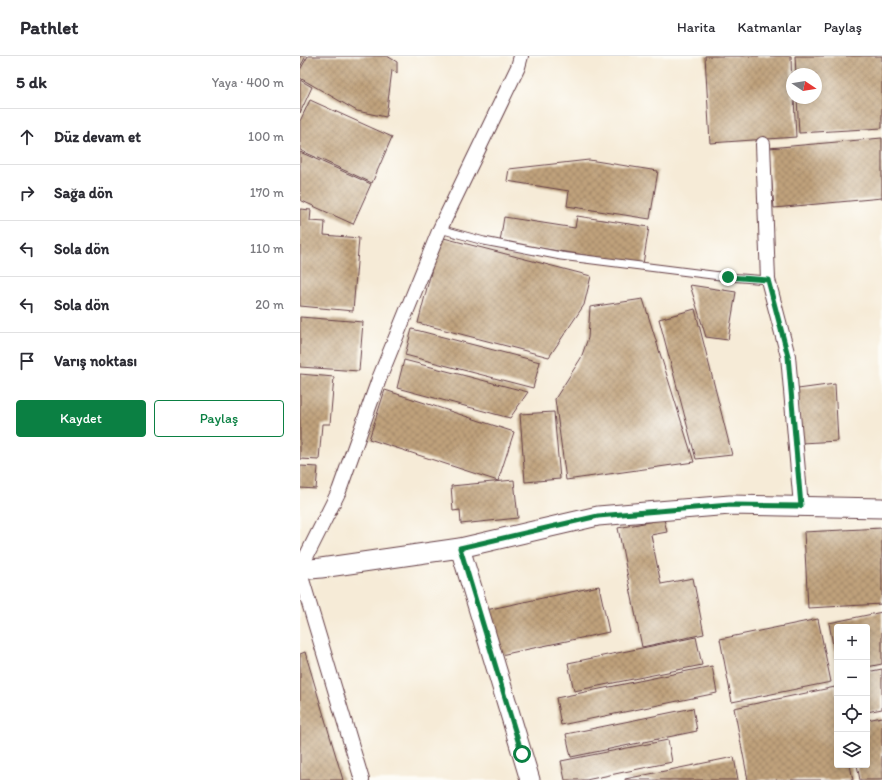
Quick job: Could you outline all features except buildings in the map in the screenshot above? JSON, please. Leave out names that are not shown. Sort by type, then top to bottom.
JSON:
[{"type":"street","points":[[362,780],[300,571],[339,491],[379,379],[440,229],[518,68],[521,56]]},
{"type":"street","points":[[763,144],[768,280],[788,356],[801,506]]},
{"type":"street","points":[[300,571],[460,548],[598,516],[730,505],[882,508]]},
{"type":"street","points":[[460,548],[530,780]]},
{"type":"lane","points":[[440,229],[484,241],[561,256],[728,277],[768,280]]},
{"type":"route","points":[[522,754],[460,548],[598,516],[730,505],[801,506],[788,356],[768,280],[728,277]]}]
